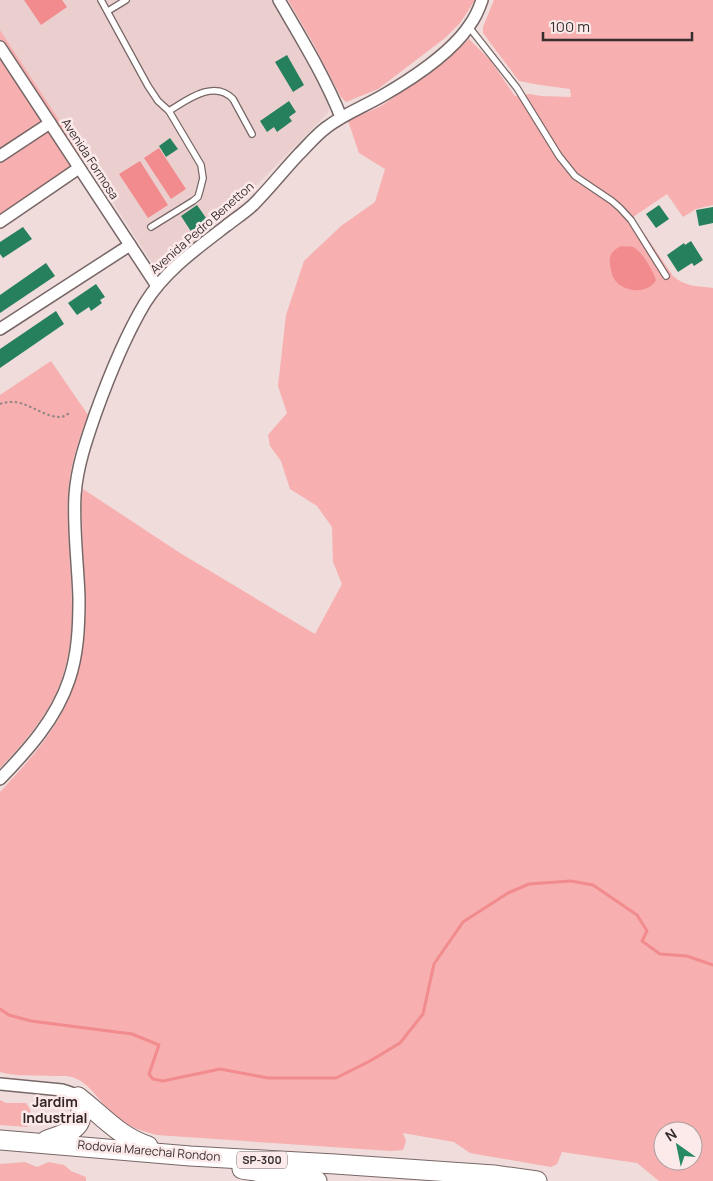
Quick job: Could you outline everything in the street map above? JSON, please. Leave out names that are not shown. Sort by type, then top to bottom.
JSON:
[{"type":"main road","points":[[41,1142],[73,1130],[78,1125],[82,1108],[78,1097]]},
{"type":"main road","points":[[78,1097],[128,1139],[145,1146],[234,1168],[317,1181]]},
{"type":"main road","name":"Rodovia Marechal Rondon","points":[[0,1140],[183,1155],[494,1175],[537,1181]]},
{"type":"street","points":[[279,0],[321,72],[341,117]]},
{"type":"street","name":"Avenida Pedro Benetton","points":[[0,779],[35,741],[59,704],[69,681],[78,636],[79,598],[75,495],[80,465],[87,437],[104,391],[118,355],[135,320],[157,286],[171,270],[251,206],[316,135],[341,117],[407,81],[437,59],[469,27],[482,0]]},
{"type":"street","name":"Avenida Formosa","points":[[1,52],[157,286]]},
{"type":"street","points":[[0,156],[50,123]]},
{"type":"street","points":[[0,222],[79,168]]},
{"type":"street","points":[[0,329],[130,245]]},
{"type":"street","points":[[0,1084],[62,1090],[78,1097]]},
{"type":"lane","points":[[101,0],[150,90],[169,112],[201,165],[203,178],[198,196],[151,228]]},
{"type":"lane","points":[[108,12],[126,0]]},
{"type":"lane","points":[[469,27],[517,88],[566,165],[575,176],[620,208],[631,220],[666,276]]},
{"type":"lane","points":[[169,112],[198,94],[221,91],[233,99],[252,134]]},
{"type":"path","points":[[0,404],[21,403],[56,418],[66,416],[69,412]]},
{"type":"shaded area","points":[[0,0],[272,0],[328,103],[328,113],[241,201],[166,266],[158,267],[153,264],[0,30]]},
{"type":"shaded area","points":[[24,0],[62,0],[67,7],[41,25]]},
{"type":"shaded area","points":[[288,0],[475,0],[460,23],[445,38],[378,89],[346,102],[341,97]]},
{"type":"shaded area","points":[[494,0],[713,0],[713,205],[696,209],[683,217],[667,194],[633,217],[673,276],[687,284],[713,288],[713,1181],[659,1181],[637,1163],[562,1152],[557,1164],[551,1167],[470,1153],[454,1142],[403,1133],[406,1141],[403,1150],[391,1151],[157,1135],[136,1128],[112,1114],[90,1088],[74,1078],[0,1072],[0,792],[33,755],[55,725],[68,699],[79,669],[85,621],[82,525],[83,489],[180,553],[315,634],[342,584],[333,562],[332,527],[317,506],[290,489],[281,461],[270,446],[268,435],[287,413],[278,386],[286,315],[304,261],[341,226],[375,202],[385,169],[359,153],[348,121],[381,106],[442,64],[469,39],[490,60],[515,96],[530,94],[571,97],[570,89],[519,81],[483,33],[483,27]]},
{"type":"shaded area","points":[[0,30],[84,158],[0,215]]},
{"type":"shaded area","points":[[159,148],[186,189],[171,199],[144,158]]},
{"type":"shaded area","points":[[140,161],[168,205],[148,218],[119,174]]},
{"type":"shaded area","points":[[621,246],[633,247],[643,257],[656,280],[652,285],[641,290],[628,289],[613,277],[610,258],[614,250]]},
{"type":"shaded area","points":[[51,361],[88,415],[70,475],[68,496],[71,634],[62,678],[51,703],[19,748],[0,768],[0,395]]},
{"type":"shaded area","points":[[0,1100],[6,1103],[26,1103],[31,1115],[27,1127],[0,1125]]},
{"type":"shaded area","points":[[25,1162],[37,1167],[49,1162],[64,1165],[71,1171],[86,1177],[86,1181],[0,1181],[0,1164]]},
{"type":"building","points":[[287,55],[304,85],[293,92],[275,62]]},
{"type":"building","points":[[289,101],[296,112],[289,117],[292,121],[277,132],[274,127],[267,132],[260,121]]},
{"type":"building","points":[[170,138],[178,149],[166,157],[159,146]]},
{"type":"building","points":[[197,205],[211,225],[194,236],[181,216]]},
{"type":"building","points":[[659,205],[669,219],[656,228],[646,214]]},
{"type":"building","points":[[713,207],[713,223],[699,226],[696,210]]},
{"type":"building","points":[[23,227],[32,239],[3,258],[0,254],[0,242]]},
{"type":"building","points":[[691,241],[703,260],[694,266],[692,263],[678,272],[667,255],[684,243],[685,245]]},
{"type":"building","points":[[46,263],[55,276],[0,313],[0,295]]},
{"type":"building","points":[[96,284],[105,297],[100,300],[102,303],[91,311],[89,307],[77,315],[68,303]]},
{"type":"building","points":[[56,311],[64,324],[0,368],[0,349]]},
{"type":"waterway","points":[[0,1009],[9,1015],[31,1021],[132,1034],[159,1045],[149,1074],[153,1079],[163,1081],[220,1069],[268,1078],[336,1078],[400,1043],[423,1014],[434,964],[463,922],[508,893],[529,884],[571,881],[593,885],[637,915],[647,931],[642,941],[660,954],[687,956],[713,965]]},
{"type":"district","name":"Jardim Industrial","points":[[55,1110]]}]
